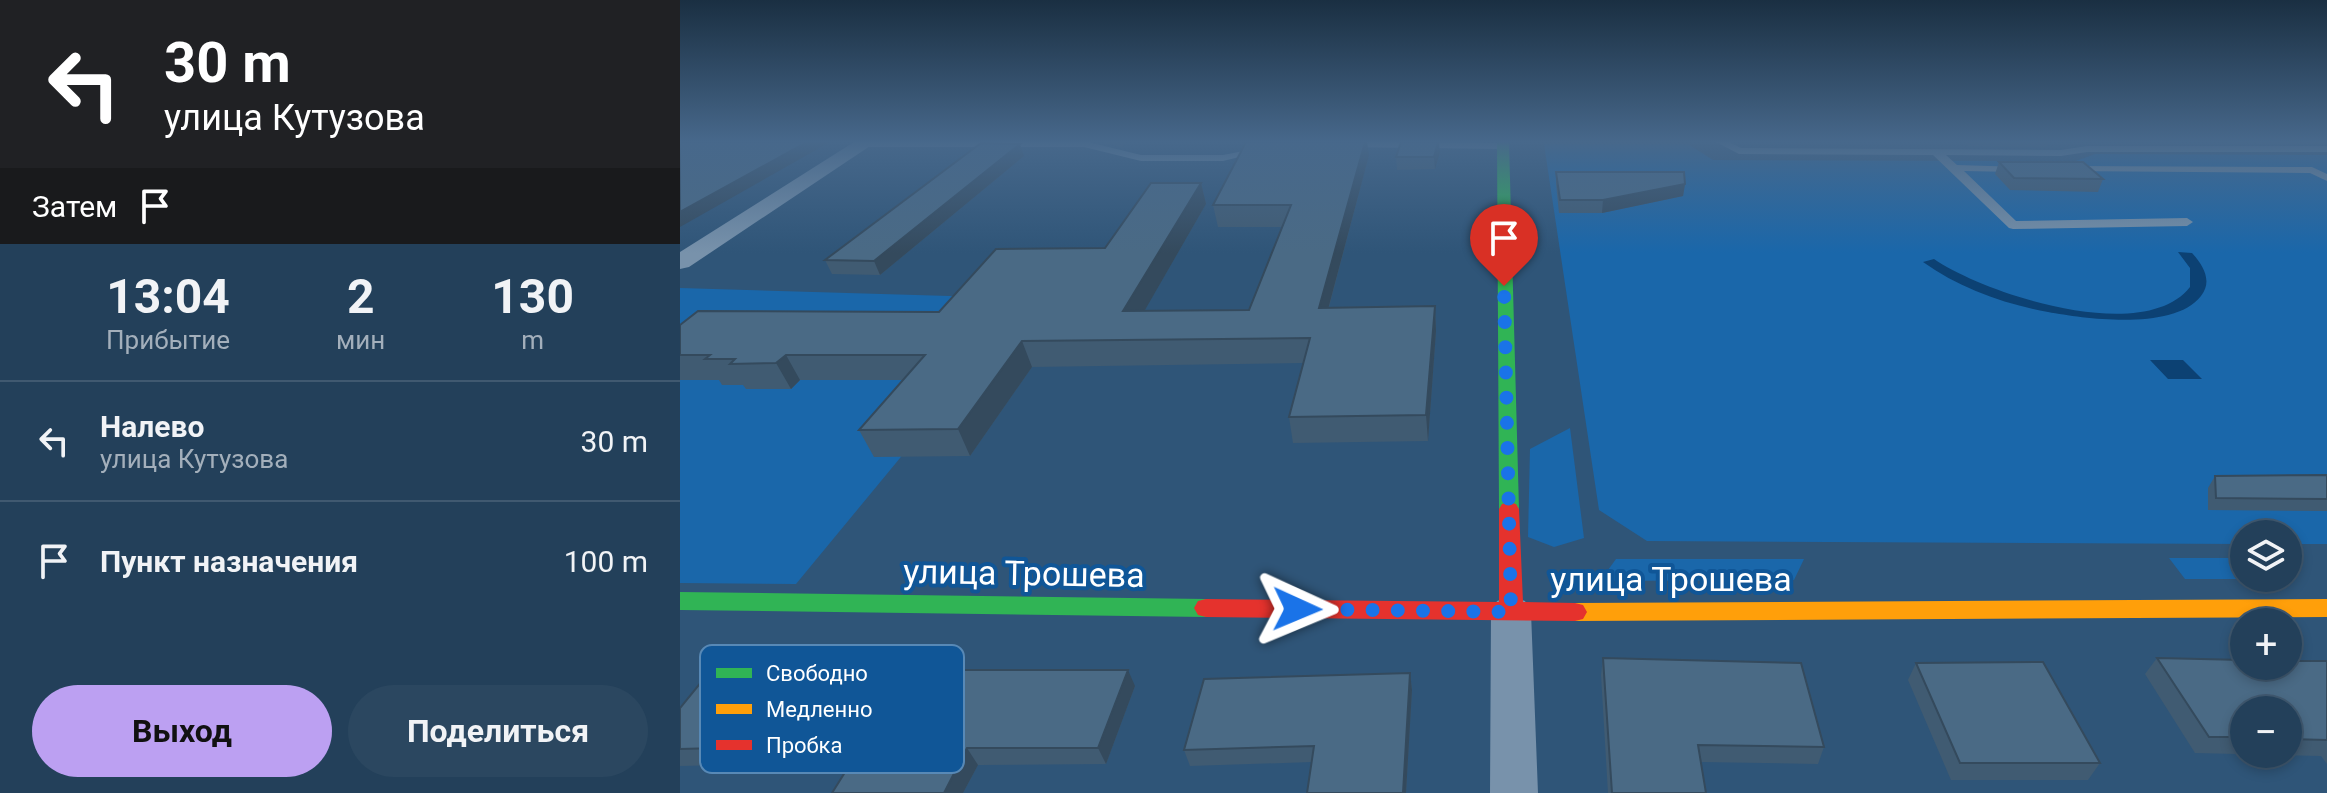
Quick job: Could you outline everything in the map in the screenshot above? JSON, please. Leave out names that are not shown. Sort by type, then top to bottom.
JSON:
[{"type":"street","points":[[680,262],[809,179]]},
{"type":"street","points":[[1505,179],[1514,793]]},
{"type":"street","name":"улица Трошева","points":[[680,601],[1511,612],[2327,608]]},
{"type":"lane","points":[[1965,179],[2013,225],[2187,222]]},
{"type":"shaded area","points":[[1549,179],[2327,179],[2327,544],[2302,544],[2302,520],[2230,520],[2230,544],[1647,541],[1599,510]]},
{"type":"shaded area","points":[[2178,252],[2192,253],[2203,268],[2206,285],[2201,296],[2188,307],[2171,314],[2129,320],[2031,309],[1982,294],[1923,262],[1934,259],[1958,273],[2025,299],[2102,313],[2138,312],[2168,304],[2190,287],[2190,268]]},
{"type":"shaded area","points":[[680,288],[984,297],[1014,320],[796,584],[680,583]]},
{"type":"shaded area","points":[[2150,360],[2183,360],[2202,379],[2168,379]]},
{"type":"shaded area","points":[[1570,428],[1584,538],[1554,547],[1528,537],[1530,449]]},
{"type":"shaded area","points":[[2169,558],[2230,558],[2230,579],[2185,579]]},
{"type":"shaded area","points":[[1616,559],[1804,559],[1794,580],[1600,581]]},
{"type":"building","points":[[680,179],[740,179],[680,212]]},
{"type":"building","points":[[933,179],[976,179],[874,261],[825,260]]},
{"type":"building","points":[[1227,179],[1355,179],[1319,308],[1435,306],[1426,415],[1289,417],[1310,338],[1022,341],[958,429],[859,430],[925,355],[786,355],[776,363],[730,364],[735,359],[680,355],[680,325],[698,311],[939,312],[996,249],[1105,248],[1151,183],[1201,183],[1123,311],[1249,310],[1291,205],[1213,205]]},
{"type":"building","points":[[1557,179],[1685,179],[1685,184],[1603,200],[1560,200]]},
{"type":"building","points":[[2327,475],[2327,499],[2216,498],[2215,476]]},
{"type":"building","points":[[1603,658],[1801,663],[1824,747],[1698,745],[1706,793],[1612,793]]},
{"type":"building","points":[[2157,658],[2230,660],[2230,680],[2302,680],[2302,661],[2327,661],[2327,740],[2302,739],[2302,696],[2230,696],[2230,737],[2209,737]]},
{"type":"building","points":[[2043,662],[2100,763],[1960,763],[1916,663]]},
{"type":"building","points":[[964,670],[1128,670],[1098,748],[967,748],[964,754]]},
{"type":"building","points":[[1410,673],[1403,793],[1307,793],[1314,746],[1184,750],[1204,679]]},
{"type":"building","points":[[700,683],[700,748],[680,749],[680,708]]},
{"type":"building","points":[[845,773],[954,773],[944,793],[832,793]]},
{"type":"traffic: fast","points":[[1504,179],[1509,509]]},
{"type":"traffic: fast","points":[[680,601],[1206,608]]},
{"type":"traffic: slow","points":[[1575,612],[2327,608]]},
{"type":"traffic: jam","points":[[1509,509],[1511,612]]},
{"type":"traffic: jam","points":[[1206,608],[1575,612]]},
{"type":"route","points":[[1297,609],[1511,612],[1504,286]]}]
